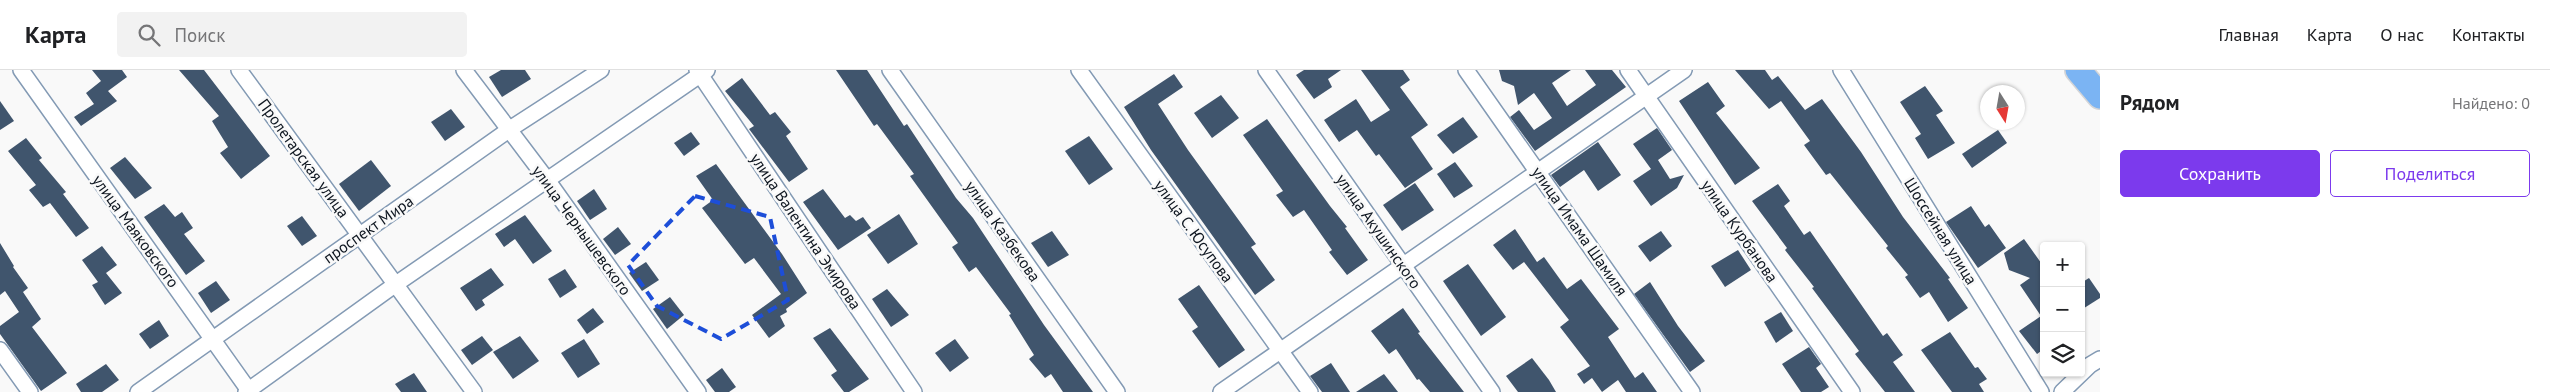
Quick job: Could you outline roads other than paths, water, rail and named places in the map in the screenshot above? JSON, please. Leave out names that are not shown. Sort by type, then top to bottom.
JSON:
[{"type":"highway","points":[[2078,70],[2100,96]]},
{"type":"street","name":"улица Маяковского","points":[[21,70],[249,391]]},
{"type":"street","name":"Пролетарская улица","points":[[239,70],[474,392]]},
{"type":"street","name":"улица Чернышевского","points":[[464,70],[510,129],[698,392]]},
{"type":"street","name":"проспект Мира","points":[[138,392],[510,129],[601,70]]},
{"type":"street","name":"улица Казбекова","points":[[890,70],[1117,392]]},
{"type":"street","name":"улица С. Юсупова","points":[[1079,70],[1310,392]]},
{"type":"street","name":"улица Акушинского","points":[[1266,70],[1492,392]]},
{"type":"street","name":"улица Имама Шамиля","points":[[1466,70],[1692,392]]},
{"type":"street","name":"улица Курбанова","points":[[1628,70],[1852,392]]},
{"type":"street","points":[[1221,392],[1684,70]]},
{"type":"street","name":"Шоссейная улица","points":[[1841,70],[2041,392]]},
{"type":"street","points":[[249,391],[396,284],[548,182],[701,72]]},
{"type":"street","name":"улица Валентина Эмирова","points":[[701,72],[914,392]]},
{"type":"street","points":[[0,350],[30,392]]},
{"type":"street","points":[[2062,392],[2090,365],[2100,359]]}]
